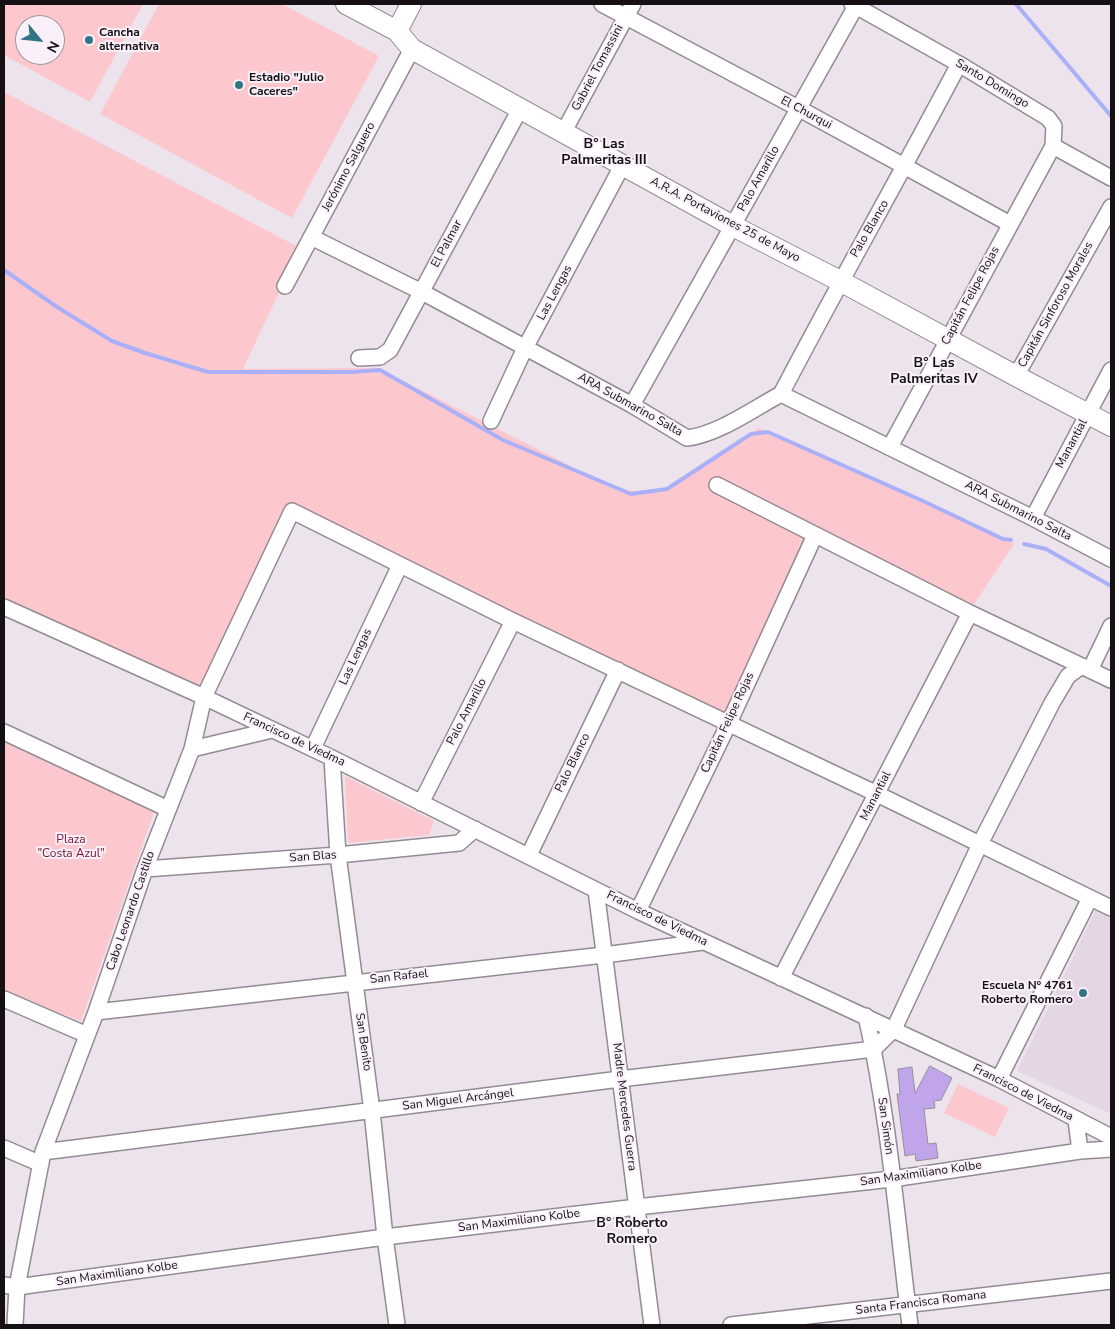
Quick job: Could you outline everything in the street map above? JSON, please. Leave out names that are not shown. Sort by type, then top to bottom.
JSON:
[{"type":"street","name":"A.R.A. Portaviones 25 de Mayo","points":[[346,4],[397,32],[412,49],[622,166],[733,226],[840,280],[1111,426]]},
{"type":"street","points":[[397,32],[411,4]]},
{"type":"street","name":"El Churqui","points":[[602,4],[629,10],[798,108],[1010,224]]},
{"type":"street","name":"Santo Domingo","points":[[854,5],[959,64],[1048,118],[1054,126],[1054,146]]},
{"type":"street","name":"Palo Amarillo","points":[[632,405],[854,5]]},
{"type":"street","name":"Gabriel Tomassini","points":[[563,133],[629,10]]},
{"type":"street","name":"Jerónimo Salguero","points":[[285,286],[412,49]]},
{"type":"street","name":"Palo Blanco","points":[[781,394],[840,280],[905,166],[959,64]]},
{"type":"street","name":"El Palmar","points":[[358,358],[380,356],[390,350],[520,109]]},
{"type":"street","points":[[1054,146],[1111,178]]},
{"type":"street","name":"Capitán Felipe Rojas","points":[[890,447],[947,339],[1054,146]]},
{"type":"street","name":"Las Lengas","points":[[491,421],[525,348],[622,166]]},
{"type":"street","name":"Capitán Sinforoso Morales","points":[[1016,376],[1111,207]]},
{"type":"street","name":"ARA Submarino Salta","points":[[312,237],[422,292],[632,405],[688,438],[714,431],[781,394],[1111,559]]},
{"type":"street","name":"Manantial","points":[[1032,518],[1111,370]]},
{"type":"street","points":[[717,486],[970,613],[1111,680]]},
{"type":"street","name":"Cabo Leonardo Castillo","points":[[15,1325],[10,1286],[42,1158],[96,1012],[145,869],[192,749],[204,697],[292,511],[400,565]]},
{"type":"street","name":"Capitán Felipe Rojas","points":[[638,911],[815,535]]},
{"type":"street","points":[[400,565],[1111,908]]},
{"type":"street","name":"Las Lengas","points":[[312,748],[400,565]]},
{"type":"street","name":"Francisco de Viedma","points":[[4,607],[312,748],[638,911],[999,1079],[1111,1137]]},
{"type":"street","name":"Manantial","points":[[781,978],[970,613]]},
{"type":"street","name":"Palo Amarillo","points":[[421,803],[513,621]]},
{"type":"street","points":[[874,1049],[894,1029],[980,844],[1052,703],[1068,676],[1086,668],[1111,626]]},
{"type":"street","name":"Palo Blanco","points":[[529,855],[618,670]]},
{"type":"street","points":[[192,749],[272,730]]},
{"type":"street","points":[[4,732],[168,809]]},
{"type":"street","name":"San Benito","points":[[332,758],[338,855],[372,1111],[385,1238],[397,1325]]},
{"type":"street","name":"San Blas","points":[[145,869],[338,855],[459,843],[475,829]]},
{"type":"street","name":"Madre Mercedes Guerra","points":[[596,890],[652,1325]]},
{"type":"street","points":[[999,1079],[1090,898]]},
{"type":"street","name":"San Rafael","points":[[96,1012],[703,942]]},
{"type":"street","points":[[4,999],[87,1035]]},
{"type":"street","name":"San Simón","points":[[866,1016],[874,1049],[910,1325]]},
{"type":"street","name":"San Miguel Arcángel","points":[[42,1158],[372,1111],[874,1049]]},
{"type":"street","points":[[1076,1120],[1080,1151]]},
{"type":"street","points":[[4,1148],[42,1158]]},
{"type":"street","name":"San Maximiliano Kolbe","points":[[10,1286],[637,1207],[892,1179],[1080,1151],[1111,1149]]},
{"type":"street","name":"Santa Francisca Romana","points":[[731,1325],[1111,1281]]},
{"type":"shaded area","name":"Escuela Nº 4761 Roberto Romero","points":[[1097,908],[1111,915],[1111,1114],[1017,1071]]},
{"type":"green space","name":"Cancha alternativa","points":[[4,4],[143,4],[90,102],[22,65],[65,65],[65,15],[15,15],[15,61],[4,55]]},
{"type":"green space","name":"Estadio \"Julio Caceres\"","points":[[159,4],[282,4],[379,56],[292,218],[100,114]]},
{"type":"green space","points":[[4,92],[300,248],[243,369],[378,368],[620,491],[667,490],[759,428],[1014,544],[969,612],[815,534],[727,718],[292,510],[204,696],[4,605]]},
{"type":"green space","name":"Plaza \"Costa Azul\"","points":[[4,742],[154,812],[81,1021],[4,992]]},
{"type":"green space","points":[[345,776],[434,821],[429,835],[348,843]]},
{"type":"green space","points":[[958,1084],[1009,1108],[995,1137],[944,1113]]},
{"type":"building","points":[[930,1066],[952,1078],[941,1100],[934,1101],[935,1108],[924,1109],[928,1144],[936,1143],[938,1158],[916,1161],[915,1154],[905,1156],[897,1094],[900,1094],[898,1069],[912,1067],[915,1093]]},
{"type":"waterway","points":[[1016,4],[1111,116]]},
{"type":"waterway","points":[[4,270],[57,307],[112,341],[208,372],[352,372],[380,370],[503,440],[631,494],[667,489],[751,434],[768,432],[1003,539],[1011,540]]},
{"type":"waterway","points":[[1024,544],[1046,549],[1111,586]]},
{"type":"place","name":"Cancha alternativa","points":[[89,40]]},
{"type":"place","name":"Estadio \"Julio Caceres\"","points":[[239,85]]},
{"type":"place","name":"Escuela Nº 4761 Roberto Romero","points":[[1083,993]]},
{"type":"district","name":"B° Las Palmeritas III","points":[[604,154]]},
{"type":"district","name":"B° Las Palmeritas IV","points":[[934,372]]},
{"type":"district","name":"B° Roberto Romero","points":[[632,1232]]}]
